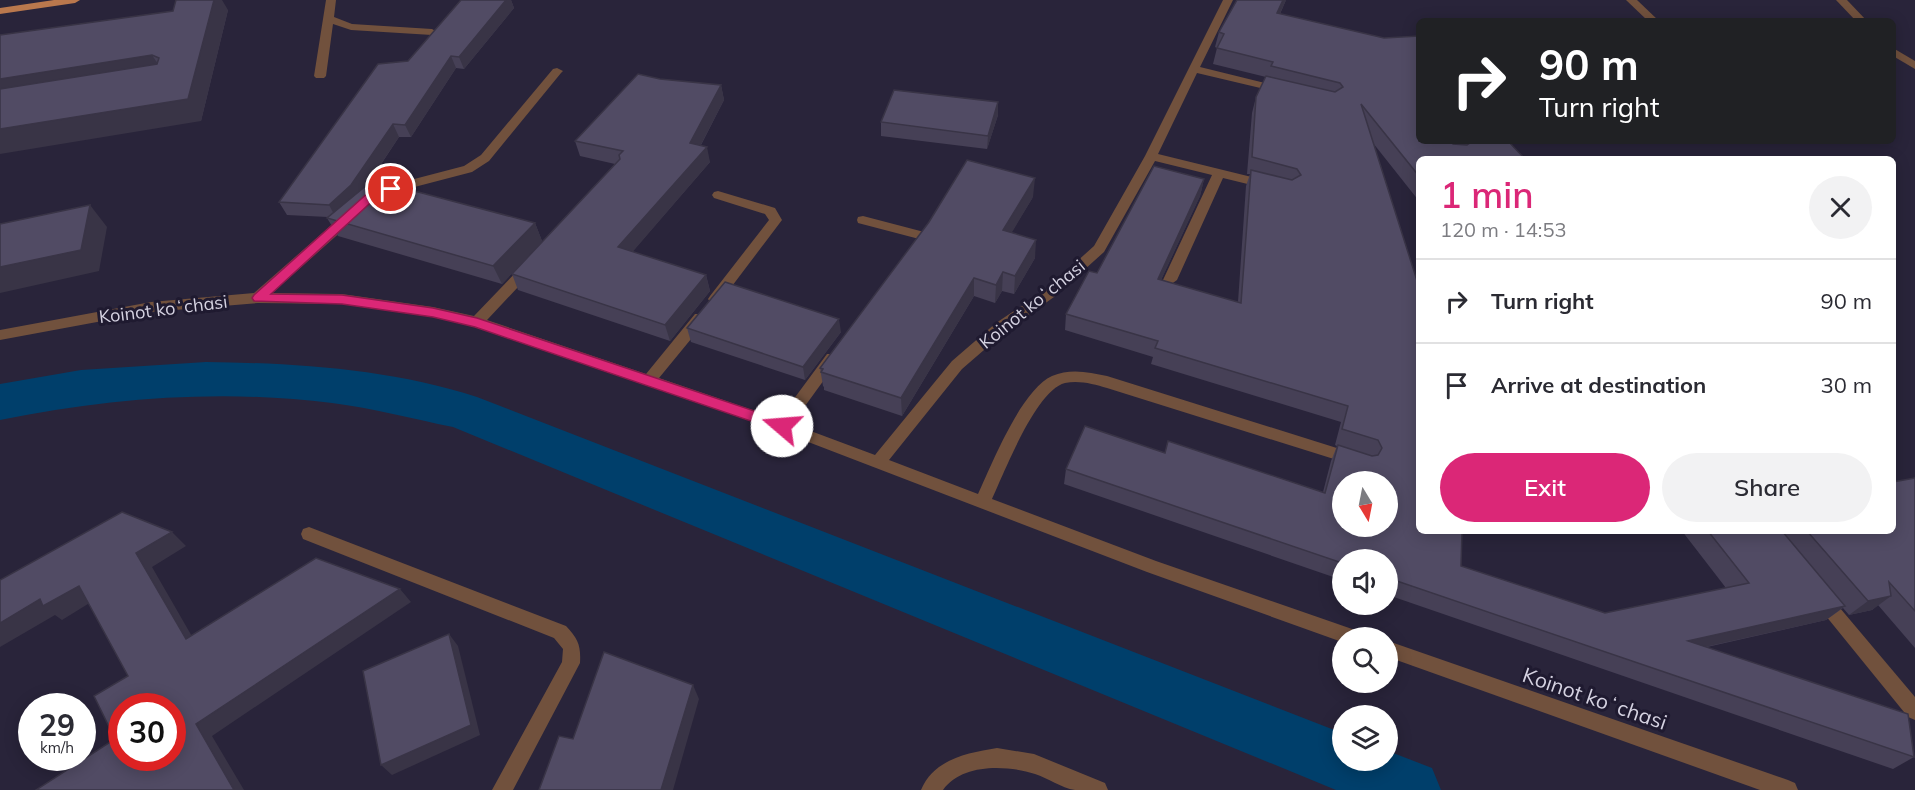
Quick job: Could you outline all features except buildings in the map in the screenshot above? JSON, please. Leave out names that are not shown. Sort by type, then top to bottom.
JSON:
[{"type":"main road","points":[[0,11],[75,0]]},
{"type":"street","points":[[320,76],[331,0]]},
{"type":"street","name":"Koinot koʻchasi","points":[[877,464],[957,364],[1001,327],[1048,294],[1099,249],[1151,156],[1228,0]]},
{"type":"street","points":[[1632,0],[1651,18]]},
{"type":"street","points":[[1840,0],[1859,18]]},
{"type":"street","points":[[329,19],[351,27],[432,32]]},
{"type":"street","points":[[1896,53],[1915,66]]},
{"type":"street","points":[[1194,69],[1296,94]]},
{"type":"street","points":[[258,298],[374,194],[468,169],[485,158],[557,71]]},
{"type":"street","points":[[1151,156],[1276,188]]},
{"type":"street","points":[[1170,280],[1219,173]]},
{"type":"street","points":[[649,381],[766,236],[776,220],[770,211],[718,195]]},
{"type":"street","points":[[863,220],[922,236]]},
{"type":"street","points":[[477,322],[539,256]]},
{"type":"street","name":"Koinot koʻchasi","points":[[0,335],[151,307],[258,298],[342,299],[433,312],[477,322],[782,426],[1153,567],[1332,630]]},
{"type":"street","points":[[782,426],[838,350]]},
{"type":"street","points":[[983,501],[1027,411],[1054,381],[1078,376],[1107,382],[1364,463]]},
{"type":"street","points":[[309,534],[560,632],[572,646],[571,663],[502,790]]},
{"type":"street","points":[[1810,585],[1915,711]]},
{"type":"street","name":"Koinot koʻchasi","points":[[1398,653],[1788,790]]},
{"type":"street","points":[[931,790],[942,774],[966,763],[997,758],[1034,764],[1098,790]]},
{"type":"waterway","points":[[0,402],[81,388],[206,379],[330,385],[460,410],[1410,790]]},
{"type":"route","points":[[391,189],[374,194],[258,298],[342,299],[433,312],[477,322],[782,426]]}]
